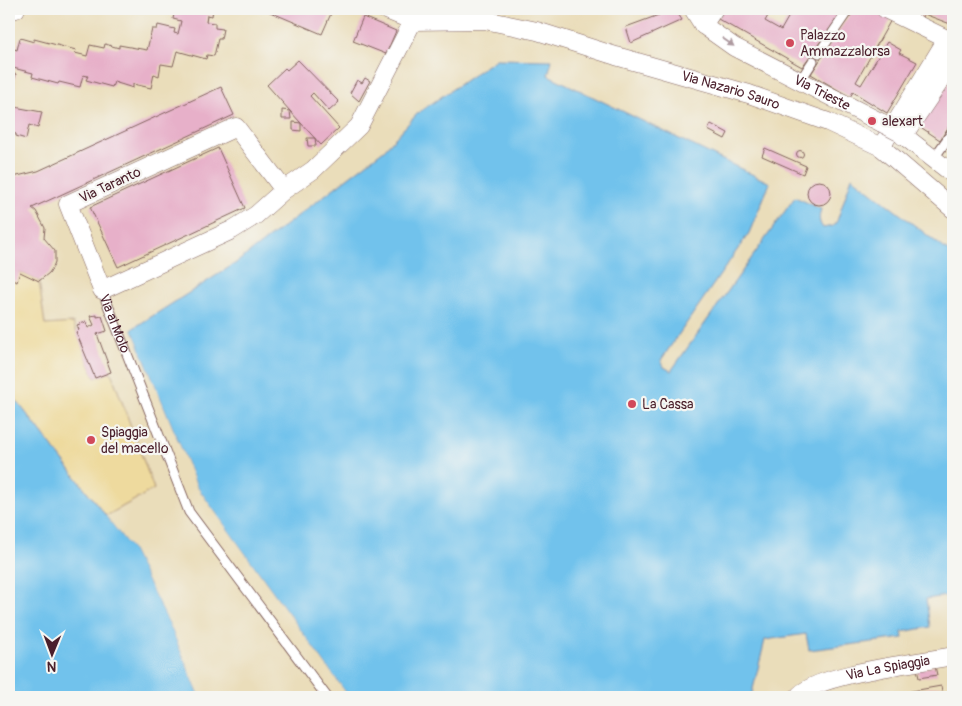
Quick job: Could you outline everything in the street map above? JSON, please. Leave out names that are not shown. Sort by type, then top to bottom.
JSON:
[{"type":"street","points":[[9,10],[16,9]]},
{"type":"street","points":[[384,9],[415,15]]},
{"type":"street","name":"Via Trieste","points":[[693,9],[703,25],[734,47],[901,134],[953,174]]},
{"type":"street","points":[[703,25],[714,9]]},
{"type":"street","points":[[881,147],[950,40],[890,11]]},
{"type":"street","name":"Via Nazario Sauro","points":[[415,15],[485,20],[537,32],[749,94],[828,122],[881,147],[953,209]]},
{"type":"street","name":"Via al Molo","points":[[102,290],[232,230],[256,216],[284,190],[313,170],[359,126],[415,15]]},
{"type":"street","points":[[901,134],[953,62]]},
{"type":"street","name":"Via Taranto","points":[[102,290],[68,204],[236,127],[284,190]]},
{"type":"street","name":"Via La Spiaggia","points":[[798,697],[802,692],[831,680],[873,670],[949,657]]},
{"type":"lane","points":[[818,53],[849,9]]},
{"type":"lane","points":[[800,81],[813,61]]},
{"type":"lane","points":[[934,158],[953,131]]},
{"type":"lane","name":"Via al Molo","points":[[102,290],[189,512],[327,697]]},
{"type":"sand","name":"Spiaggia del macello","points":[[9,267],[39,281],[45,325],[73,323],[95,378],[111,372],[154,489],[106,516],[9,391]]},
{"type":"water","points":[[496,59],[552,60],[548,75],[770,183],[749,233],[661,360],[664,367],[671,371],[795,197],[821,209],[819,219],[823,228],[833,226],[837,221],[852,177],[953,255],[953,595],[926,599],[930,627],[902,632],[903,638],[809,650],[806,634],[765,640],[751,697],[349,697],[197,487],[132,329],[236,263],[384,150],[418,113]]},
{"type":"water","points":[[9,391],[131,548],[170,625],[200,697],[9,697]]},
{"type":"pier","points":[[130,329],[132,329],[197,487],[349,697],[346,697],[195,489]]},
{"type":"pier","points":[[108,514],[133,546],[172,624],[203,697],[200,697],[170,625],[131,548],[106,516]]},
{"type":"building","points":[[175,9],[213,9],[212,16],[207,15],[206,22],[215,23],[215,28],[223,29],[221,39],[218,39],[214,56],[207,55],[206,59],[177,51],[173,66],[161,64],[159,76],[154,74],[151,88],[133,84],[133,88],[114,82],[112,87],[86,80],[88,76],[83,75],[80,87],[59,82],[58,84],[32,77],[33,73],[13,68],[12,73],[16,74],[9,96],[9,47],[17,50],[20,38],[34,42],[34,39],[76,50],[75,53],[87,56],[90,45],[104,48],[105,44],[119,48],[119,45],[147,50],[152,29],[157,29],[158,25],[175,29],[174,33],[178,34],[181,21],[173,19]]},
{"type":"building","points":[[263,9],[333,9],[322,34]]},
{"type":"building","points":[[675,9],[682,20],[631,43],[626,27]]},
{"type":"building","name":"Palazzo Ammazzalorsa","points":[[723,9],[772,9],[765,21],[781,30],[789,16],[776,9],[844,9],[802,67],[718,19]]},
{"type":"building","points":[[853,9],[874,9],[892,18],[856,82],[861,85],[887,42],[901,50],[899,53],[917,62],[887,113],[853,92],[850,97],[811,74]]},
{"type":"building","points":[[900,9],[953,9],[953,25],[924,14],[922,17]]},
{"type":"building","points":[[363,17],[396,31],[386,54],[353,41]]},
{"type":"building","points":[[298,60],[339,102],[329,111],[313,93],[310,96],[339,128],[321,145],[267,85],[285,68],[287,70]]},
{"type":"building","points":[[953,77],[953,120],[940,140],[919,126]]},
{"type":"building","points":[[365,78],[370,81],[359,101],[350,93],[357,80],[362,83]]},
{"type":"building","points":[[221,87],[234,115],[32,208],[36,211],[45,228],[44,238],[55,251],[55,262],[49,273],[39,281],[20,272],[17,282],[9,279],[9,178],[38,171]]},
{"type":"building","points":[[9,106],[42,112],[38,128],[29,125],[26,139],[9,132]]},
{"type":"building","points":[[282,110],[290,111],[291,119],[282,119]]},
{"type":"building","points":[[293,122],[301,123],[301,131],[293,130]]},
{"type":"building","points":[[711,124],[728,133],[725,139],[708,130]]},
{"type":"building","points":[[307,138],[315,138],[316,146],[308,146]]},
{"type":"building","points":[[953,140],[953,150],[948,146]]},
{"type":"building","points":[[218,148],[245,208],[118,267],[90,207]]},
{"type":"building","points":[[765,148],[806,166],[803,174],[762,156]]},
{"type":"building","points":[[800,150],[804,154],[800,158],[796,154]]},
{"type":"building","points":[[819,181],[828,184],[831,193],[828,202],[819,205],[810,202],[807,193],[810,184]]},
{"type":"building","points":[[97,315],[97,317],[102,316],[107,331],[97,334],[111,372],[95,378],[76,332],[79,330],[77,325],[86,322],[88,328],[94,325],[90,316]]},
{"type":"building","points":[[935,666],[937,675],[919,678],[917,669]]},
{"type":"building","points":[[949,673],[953,673],[953,692],[952,692]]},
{"type":"building","points":[[941,686],[943,697],[884,697],[884,696]]},
{"type":"place","name":"Palazzo Ammazzalorsa","points":[[790,43]]},
{"type":"place","name":"alexart","points":[[872,121]]},
{"type":"place","name":"La Cassa","points":[[632,404]]},
{"type":"place","name":"Spiaggia del macello","points":[[91,440]]}]
